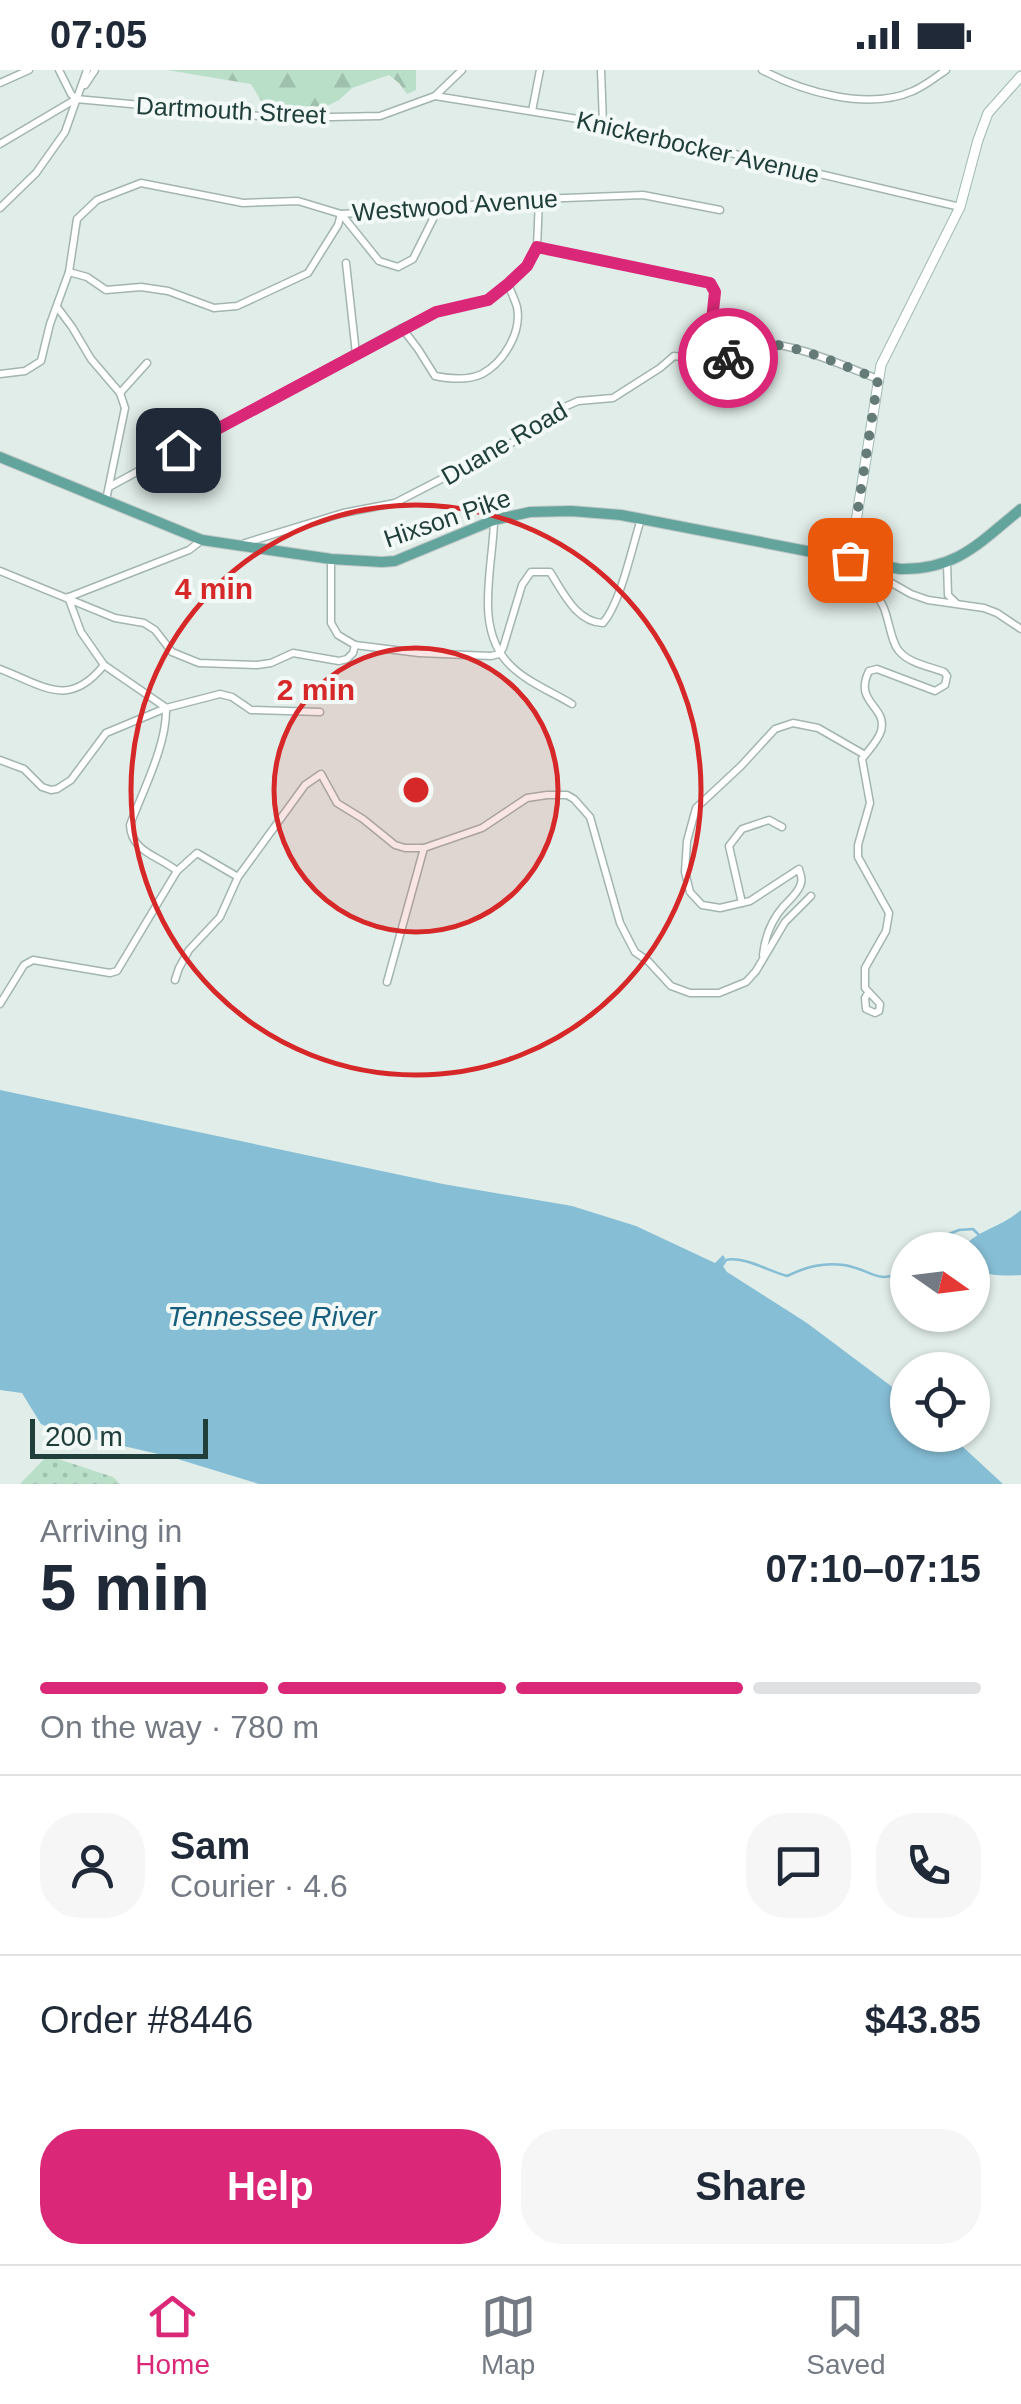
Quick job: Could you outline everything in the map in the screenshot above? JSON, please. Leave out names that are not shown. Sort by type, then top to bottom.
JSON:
[{"type":"main road","name":"Hixson Pike","points":[[0,457],[202,540],[382,562],[395,561],[494,520],[530,512],[571,510],[922,570],[962,556],[1021,510]]},
{"type":"street","points":[[0,83],[28,70]]},
{"type":"street","points":[[60,70],[76,99]]},
{"type":"street","points":[[0,208],[36,173],[65,132],[87,70]]},
{"type":"street","points":[[0,144],[76,99],[95,70]]},
{"type":"street","name":"Dartmouth Street","points":[[76,99],[282,118],[380,116],[435,96],[462,70]]},
{"type":"street","points":[[532,111],[540,70]]},
{"type":"street","points":[[601,70],[602,123]]},
{"type":"street","points":[[762,70],[819,93],[862,98],[912,92],[946,70]]},
{"type":"street","points":[[868,993],[864,981],[866,968],[886,931],[889,913],[858,857],[870,802],[862,758],[882,730],[882,719],[866,698],[864,688],[870,671],[876,669],[935,691],[945,685],[947,676],[900,653],[883,604],[850,560],[880,364],[960,207],[988,113],[1020,73]]},
{"type":"street","name":"Knickerbocker Avenue","points":[[435,96],[602,123],[960,207]]},
{"type":"street","name":"Westwood Avenue","points":[[69,272],[76,219],[97,200],[141,183],[243,203],[298,201],[341,214],[643,195],[720,210]]},
{"type":"street","points":[[109,487],[402,328],[436,312],[488,300],[527,266],[537,247],[540,199]]},
{"type":"street","points":[[341,214],[379,262],[398,267],[413,259],[438,208]]},
{"type":"street","points":[[0,374],[25,371],[41,361],[69,272],[87,277],[106,290],[168,290],[214,308],[237,306],[308,273],[341,214]]},
{"type":"street","points":[[537,247],[710,283],[715,292],[708,358]]},
{"type":"street","points":[[346,263],[356,354]]},
{"type":"street","points":[[402,328],[435,376],[451,380],[481,374],[511,344],[518,320],[508,284]]},
{"type":"street","points":[[56,306],[91,359],[120,392],[124,408],[106,500]]},
{"type":"street","name":"Duane Road","points":[[237,546],[343,513],[396,503],[544,426],[560,409],[578,401],[613,398],[674,356],[732,358],[757,345],[771,344],[799,350],[878,379]]},
{"type":"street","points":[[120,392],[147,363]]},
{"type":"street","points":[[331,558],[332,623],[338,635],[355,644],[418,653],[491,656],[503,648],[522,585],[531,572],[550,572],[583,617],[592,623],[603,623],[618,595],[641,519]]},
{"type":"street","points":[[494,520],[488,615],[499,654],[514,670],[572,704]]},
{"type":"street","points":[[68,597],[188,550],[202,540]]},
{"type":"street","points":[[850,560],[911,594],[998,613],[1021,629]]},
{"type":"street","points":[[947,563],[948,595],[958,604]]},
{"type":"street","points":[[0,572],[115,618],[150,626],[172,652],[199,663],[257,665],[292,653],[339,661],[347,659],[355,644]]},
{"type":"street","points":[[68,597],[81,632],[104,665],[166,708]]},
{"type":"street","points":[[0,669],[66,692],[91,681],[104,665]]},
{"type":"street","points":[[0,760],[24,769],[42,787],[58,789],[71,780],[106,733],[166,708],[220,694],[251,710],[320,712]]},
{"type":"street","points":[[166,708],[160,744],[130,825],[130,835],[145,852],[177,871]]},
{"type":"street","points":[[762,960],[770,928],[802,881],[798,870],[750,901],[720,908],[702,905],[690,892],[685,872],[687,841],[696,808],[775,729],[793,723],[818,728],[865,755]]},
{"type":"street","points":[[176,980],[189,950],[220,917],[238,876],[306,785],[321,774],[337,803],[395,845],[405,848],[424,848],[482,828],[527,798],[567,795],[590,817],[620,923],[635,952],[671,986],[690,993],[728,991],[746,982],[785,922],[811,896]]},
{"type":"street","points":[[742,902],[729,846],[742,829],[769,820],[782,827]]},
{"type":"street","points":[[387,982],[424,848]]},
{"type":"street","points":[[0,1004],[24,965],[33,960],[116,971],[177,871],[197,854],[238,876]]},
{"type":"green space","points":[[167,70],[416,70],[416,90],[407,94],[389,75],[352,88],[325,107],[263,104],[251,84]]},
{"type":"green space","points":[[52,1457],[113,1477],[120,1484],[20,1484],[44,1459]]},
{"type":"water","name":"Tennessee River","points":[[0,1090],[443,1184],[572,1206],[636,1226],[715,1263],[723,1255],[722,1265],[727,1272],[807,1323],[890,1385],[890,1452],[968,1452],[1003,1484],[259,1484],[171,1457],[54,1430],[41,1424],[22,1393],[0,1390]]},
{"type":"water","points":[[1021,1210],[1021,1275],[990,1274],[990,1232],[983,1232]]},
{"type":"waterway","points":[[954,1232],[976,1232]]},
{"type":"waterway","points":[[722,1266],[726,1260],[740,1260],[787,1276],[829,1264],[890,1277]]},
{"type":"way so far","points":[[728,358],[757,345],[771,344],[799,350],[878,379],[850,560]]},
{"type":"route","points":[[178,450],[402,328],[436,312],[488,300],[527,266],[537,247],[710,283],[715,292],[708,358],[728,358]]}]
